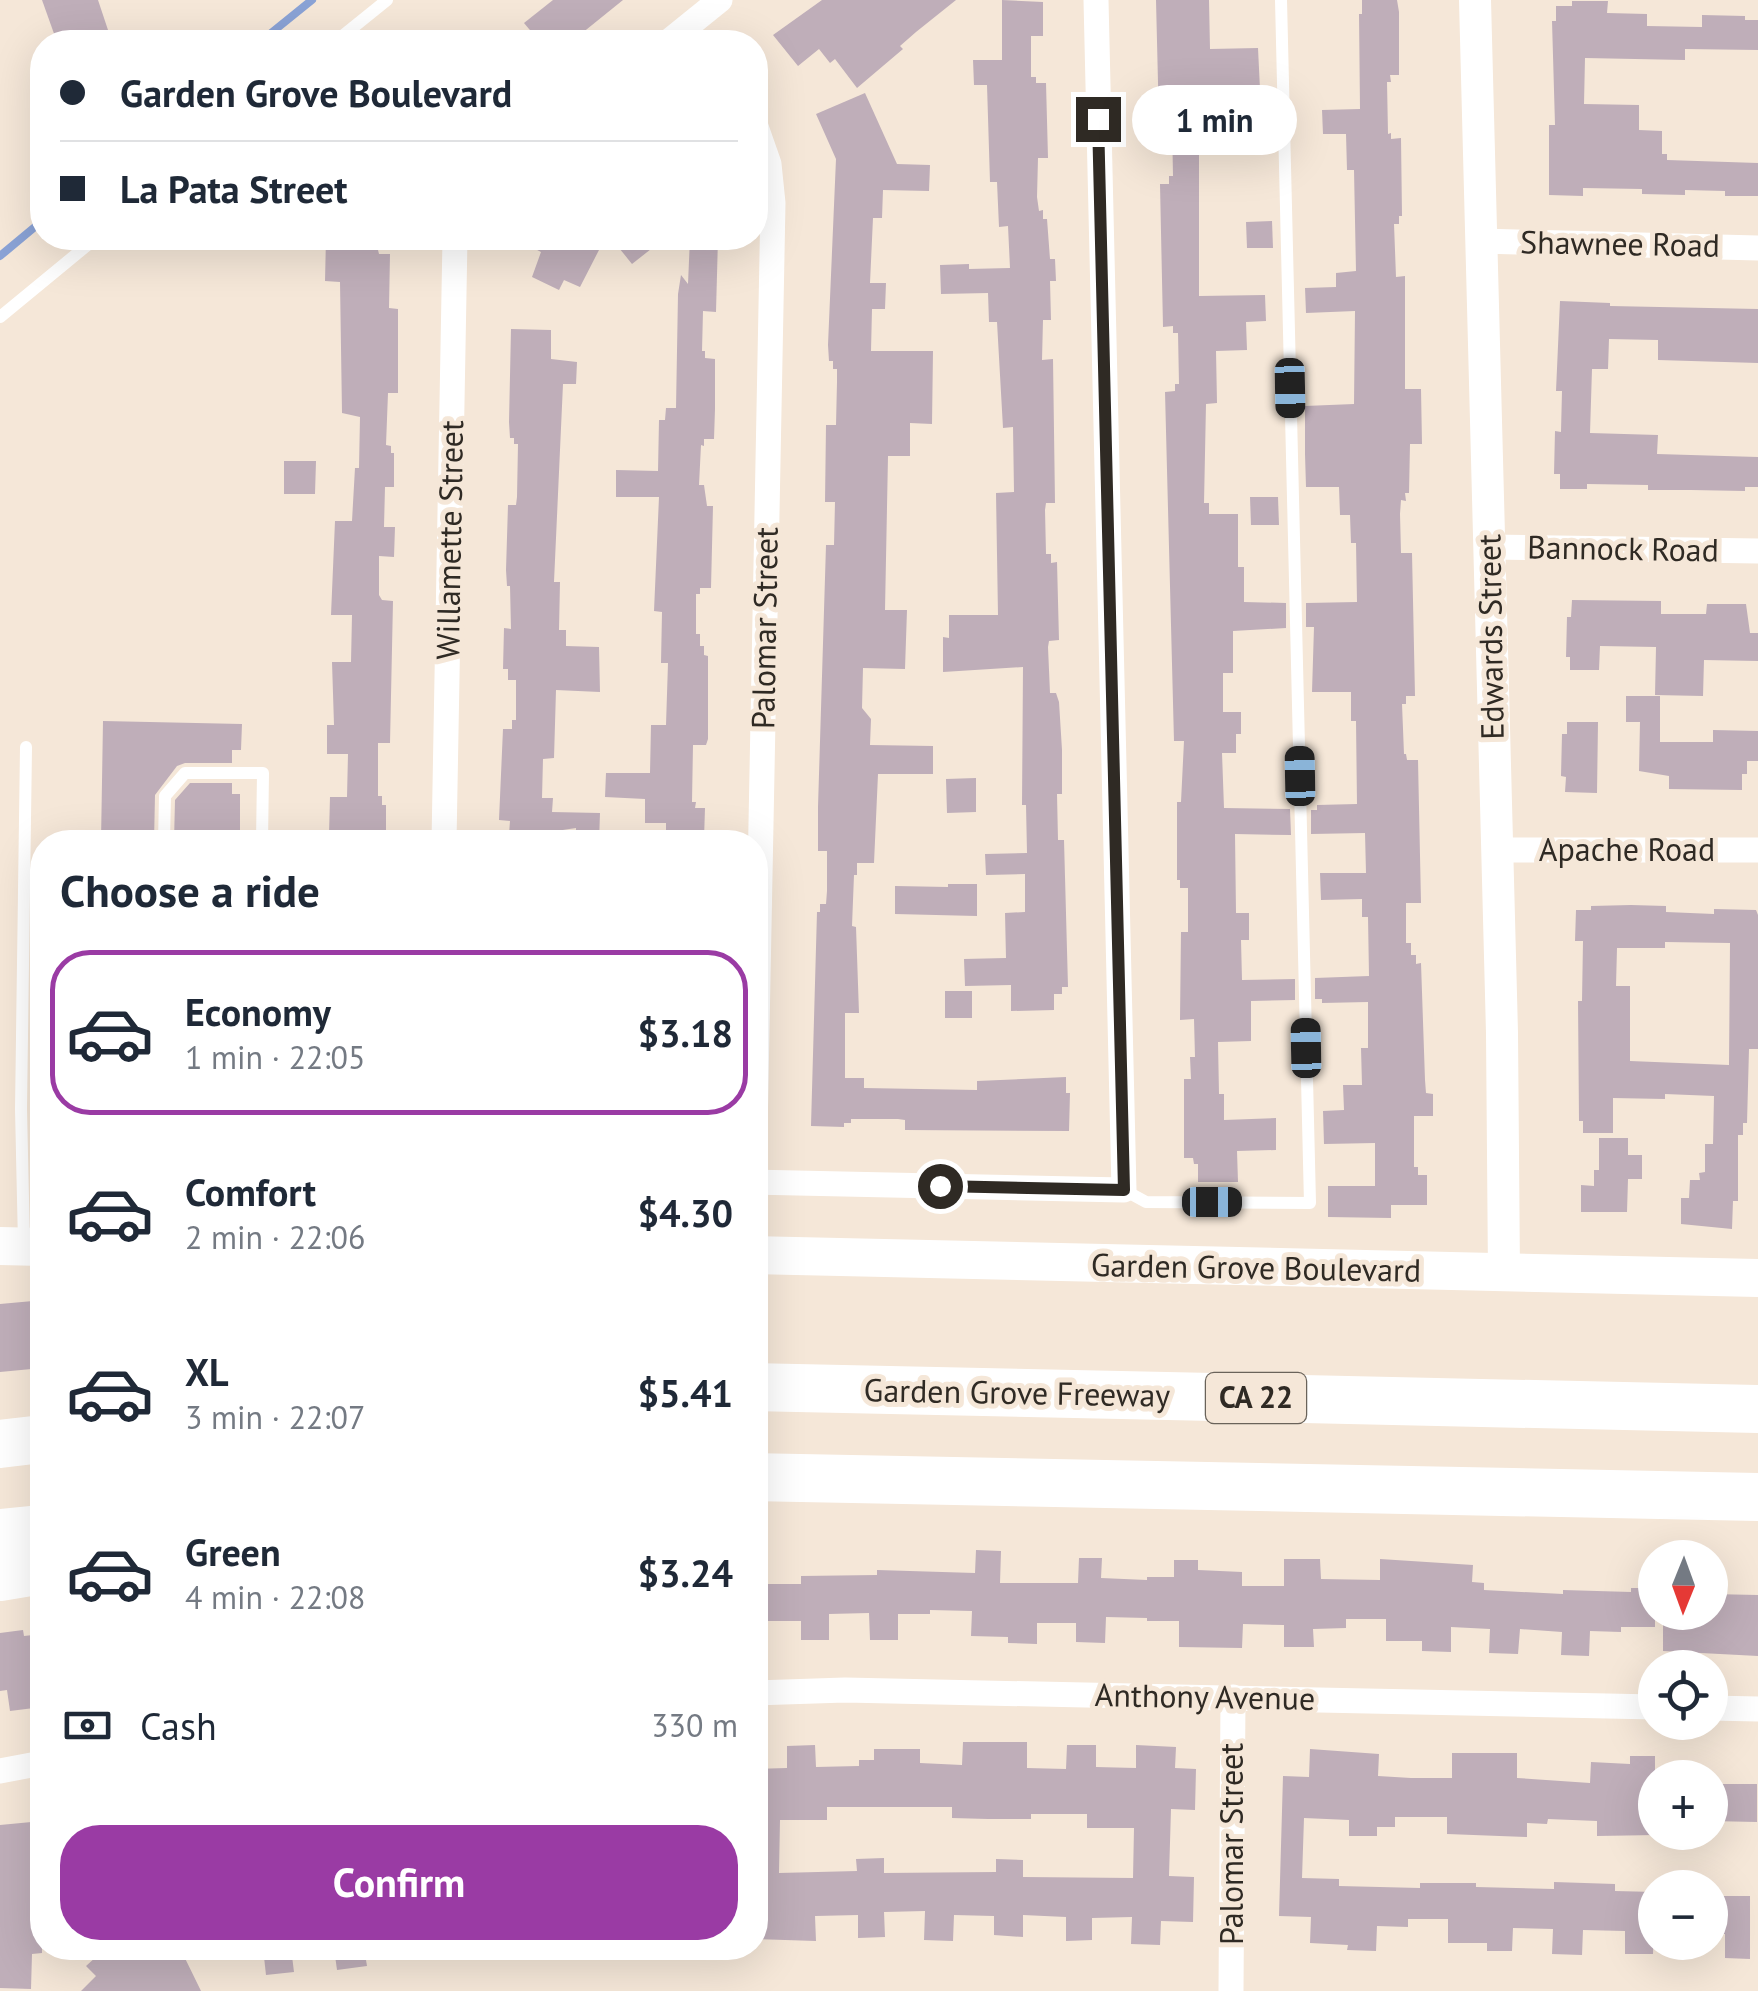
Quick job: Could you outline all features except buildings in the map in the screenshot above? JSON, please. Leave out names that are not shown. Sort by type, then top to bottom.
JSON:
[{"type":"highway","name":"Garden Grove Freeway","points":[[768,1387],[1758,1410]]},
{"type":"highway","points":[[0,1417],[30,1417]]},
{"type":"highway","points":[[0,1444],[30,1440]]},
{"type":"highway","points":[[768,1476],[1758,1497]]},
{"type":"highway","points":[[0,1533],[30,1530]]},
{"type":"highway","points":[[0,1577],[30,1572]]},
{"type":"main road","name":"Garden Grove Boulevard","points":[[768,1255],[1758,1278]]},
{"type":"street","points":[[700,30],[720,0]]},
{"type":"street","points":[[768,1182],[1124,1190],[1096,0]]},
{"type":"street","name":"Edwards Street","points":[[1475,0],[1504,1274]]},
{"type":"street","name":"Palomar Street","points":[[761,830],[773,252],[768,161]]},
{"type":"street","name":"Shawnee Road","points":[[1481,241],[1758,248]]},
{"type":"street","name":"Willamette Street","points":[[444,830],[455,250]]},
{"type":"street","name":"Bannock Road","points":[[1489,547],[1758,551]]},
{"type":"street","name":"Apache Road","points":[[1496,850],[1758,850]]},
{"type":"street","name":"Anthony Avenue","points":[[768,1693],[845,1690],[1638,1707]]},
{"type":"street","name":"Palomar Street","points":[[1231,1991],[1233,1697]]},
{"type":"street","points":[[1728,1709],[1758,1710]]},
{"type":"street","points":[[0,1771],[30,1766]]},
{"type":"lane","points":[[350,30],[388,0]]},
{"type":"lane","points":[[1124,1190],[1146,1202],[1310,1203],[1281,0]]},
{"type":"lane","points":[[0,316],[81,250]]},
{"type":"lane","points":[[22,1247],[26,747]]},
{"type":"lane","points":[[164,830],[165,796],[185,773],[263,773],[262,830]]},
{"type":"waterway","points":[[275,30],[312,0]]},
{"type":"waterway","points":[[0,256],[30,231]]},
{"type":"route","points":[[940,1186],[1124,1190],[1098,119]]}]
